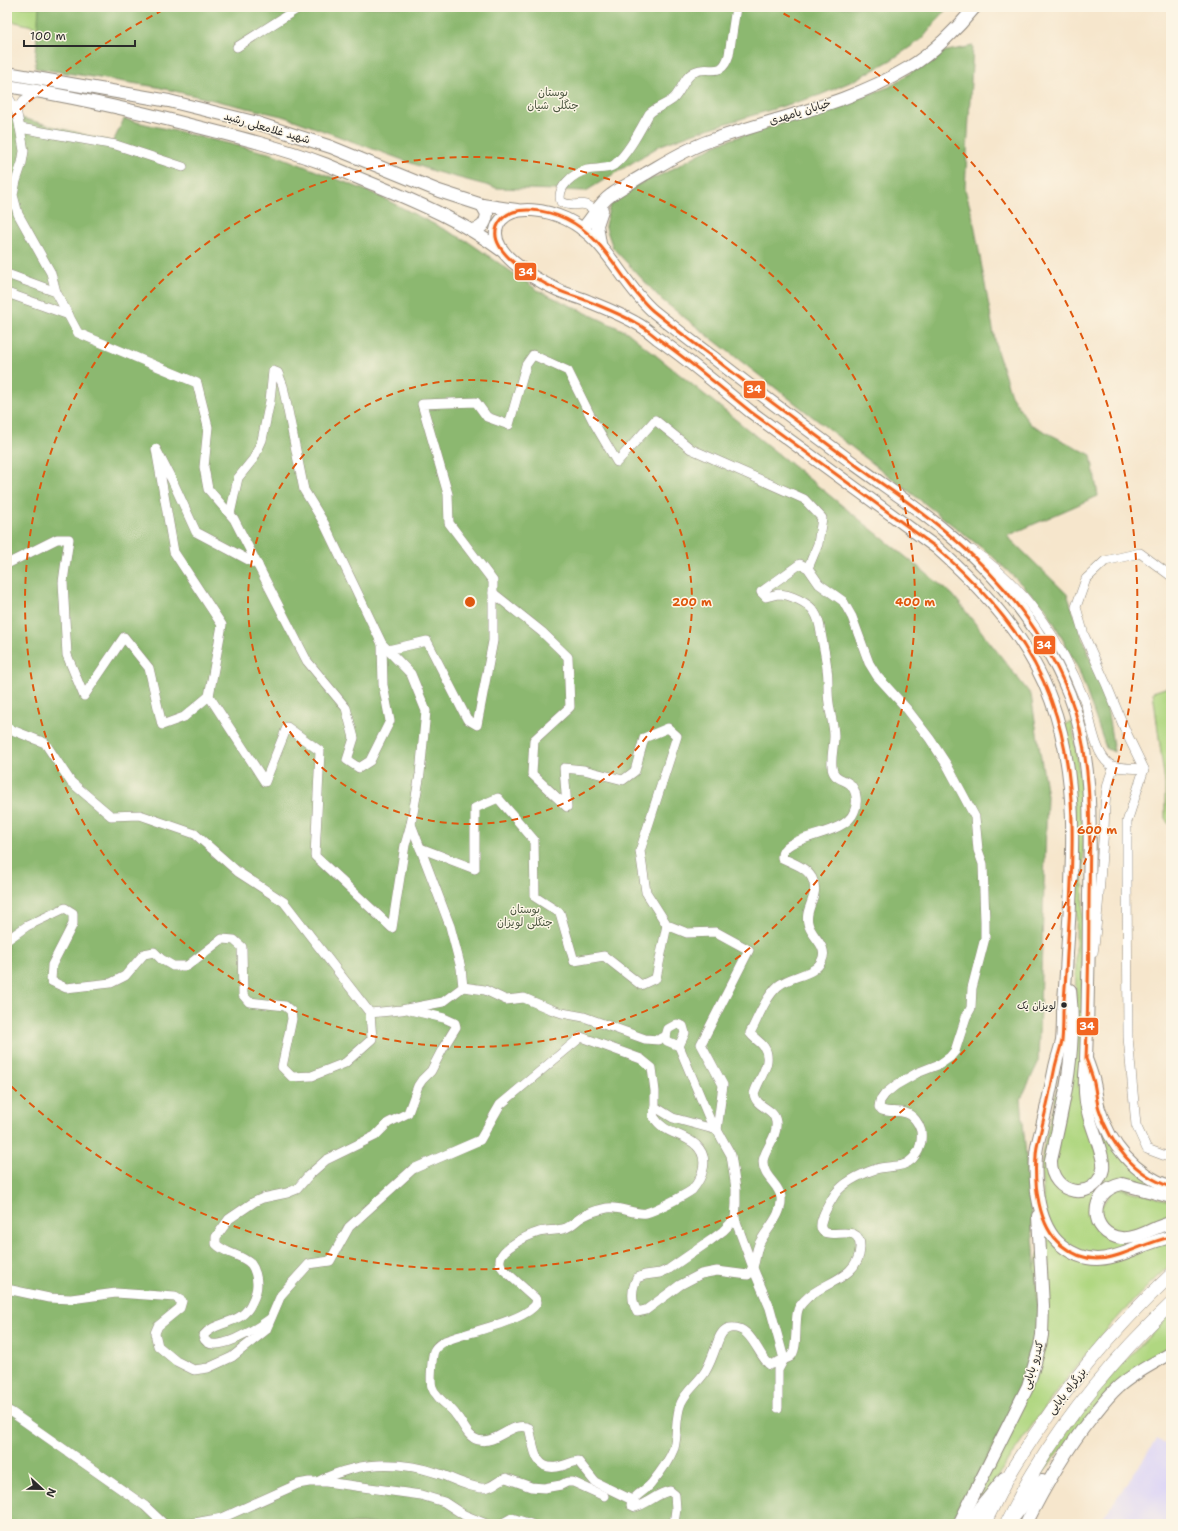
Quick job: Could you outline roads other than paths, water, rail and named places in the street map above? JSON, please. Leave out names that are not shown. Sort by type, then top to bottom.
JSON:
[{"type":"highway","name":"بزرگراه بابایی","points":[[984,1524],[1016,1464],[1050,1412],[1094,1356],[1171,1274]]},
{"type":"highway","name":"بزرگراه بابایی","points":[[1007,1524],[1032,1474],[1065,1424],[1109,1368],[1171,1304]]},
{"type":"main road","name":"خیابان یامهدی","points":[[610,195],[679,154],[709,141],[835,102],[872,87],[909,68],[941,43],[976,7]]},
{"type":"main road","name":"شهید غلامعلی رشید","points":[[7,73],[169,101],[254,122],[331,147],[439,190],[482,205],[552,214],[565,219],[582,229],[600,244],[614,262],[632,290],[672,326],[760,394],[944,530]]},
{"type":"main road","name":"شهید غلامعلی رشید","points":[[7,86],[39,91],[165,119],[288,151],[324,164],[429,207],[472,230],[505,253]]},
{"type":"main road","points":[[582,229],[591,219],[599,206],[610,195]]},
{"type":"main road","points":[[600,244],[597,225],[600,214],[610,195]]},
{"type":"main road","points":[[472,230],[479,228],[486,222],[487,214],[482,205]]},
{"type":"main road","points":[[518,210],[507,215],[500,221],[496,231],[497,242],[512,262],[521,270],[542,283],[569,295],[588,301],[638,324],[681,354],[748,409],[937,548],[988,597],[1025,647],[1040,674],[1061,730],[1067,762],[1072,833],[1071,894],[1062,1042],[1036,1154],[1036,1190],[1047,1228],[1060,1244],[1076,1255],[1097,1260],[1116,1257],[1171,1237]]},
{"type":"main road","points":[[944,530],[999,581],[1040,638],[1069,695],[1078,726],[1084,756],[1088,790],[1090,835],[1088,986],[1084,1081],[1088,1115],[1103,1165],[1100,1178],[1087,1190],[1073,1191],[1058,1184],[1053,1176],[1051,1166],[1067,1086],[1072,1045],[1073,1015],[1067,957]]},
{"type":"main road","points":[[1086,1059],[1094,1080],[1099,1109],[1113,1141],[1127,1159],[1143,1174],[1171,1187]]},
{"type":"main road","points":[[1171,1197],[1122,1184],[1104,1192],[1097,1205],[1096,1212],[1101,1226],[1107,1232],[1120,1238],[1134,1237],[1171,1223]]},
{"type":"main road","name":"کندرو بابایی","points":[[958,1524],[1028,1386],[1040,1346],[1043,1306],[1036,1190]]},
{"type":"main road","points":[[1007,1524],[1116,1388],[1171,1353]]},
{"type":"main road","points":[[1026,1524],[1049,1479],[1076,1437]]},
{"type":"main road","points":[[970,1524],[981,1507],[1016,1464]]},
{"type":"street","points":[[237,47],[300,7]]},
{"type":"street","points":[[595,212],[588,204],[573,205],[561,202],[559,196],[561,190],[574,175],[587,170],[613,166],[629,146],[649,114],[654,109],[672,100],[690,75],[700,70],[716,70],[723,68],[729,55],[736,7]]},
{"type":"street","points":[[16,110],[24,100],[39,91]]},
{"type":"street","points":[[7,96],[16,110],[24,151],[13,195],[18,214],[51,273],[56,292],[78,333],[197,383],[208,427],[204,467],[208,489],[234,519],[307,661],[346,708],[354,738],[347,760],[359,768],[370,761],[390,721],[383,685],[385,647]]},
{"type":"street","points":[[20,128],[116,146],[183,167]]},
{"type":"street","points":[[7,274],[56,292]]},
{"type":"street","points":[[7,293],[69,314]]},
{"type":"street","points":[[385,647],[427,641],[467,719],[477,725],[493,641],[493,581],[449,523],[448,494],[422,404],[476,402],[487,417],[509,425],[526,365],[533,355],[568,371],[593,420],[617,462],[655,420],[691,449],[804,499],[822,518],[818,544],[808,568]]},
{"type":"street","points":[[209,696],[265,782],[287,727],[320,751],[315,856],[392,928],[405,845],[411,824],[420,774],[426,711],[411,674],[385,647],[324,523],[304,490],[283,386],[278,373],[273,371],[270,401],[262,440],[254,458],[238,478],[230,514]]},
{"type":"street","points":[[7,564],[57,539],[68,539],[63,582],[67,655],[84,696],[124,637],[149,668],[162,725],[184,717],[209,696],[222,625],[174,552],[156,449],[196,532],[258,565]]},
{"type":"street","points":[[944,530],[991,563],[1021,592],[1045,623],[1058,643],[1085,700],[1098,749],[1102,757],[1114,767],[1144,770]]},
{"type":"street","points":[[1171,576],[1140,553],[1105,561],[1086,579],[1076,607],[1084,635],[1108,686],[1126,732],[1144,770],[1127,822],[1128,1037],[1136,1125],[1147,1149],[1171,1158]]},
{"type":"street","points":[[674,1524],[677,1501],[675,1495],[670,1491],[665,1492],[642,1505],[635,1507],[631,1505],[632,1500],[651,1484],[669,1459],[674,1447],[677,1416],[681,1402],[704,1373],[721,1334],[726,1329],[732,1328],[744,1332],[755,1343],[766,1362],[770,1365],[790,1357],[794,1352],[798,1308],[806,1298],[846,1274],[854,1266],[860,1248],[859,1241],[854,1235],[847,1232],[824,1232],[821,1228],[821,1223],[836,1193],[851,1179],[877,1168],[905,1164],[911,1161],[917,1154],[921,1138],[920,1129],[917,1122],[912,1116],[906,1113],[882,1110],[879,1107],[880,1102],[885,1094],[896,1085],[917,1073],[940,1064],[950,1058],[955,1050],[966,1016],[971,1008],[972,988],[982,950],[986,921],[983,864],[978,850],[975,817],[970,805],[930,739],[907,709],[877,676],[869,663],[852,617],[843,601],[820,584],[808,568],[800,564],[761,592],[766,597],[779,594],[798,600],[815,612],[819,622],[828,669],[829,703],[834,735],[832,768],[835,774],[843,781],[851,784],[855,790],[856,804],[852,818],[846,823],[824,834],[789,844],[784,848],[782,853],[782,858],[803,869],[812,879],[815,888],[807,920],[809,930],[821,945],[824,952],[823,960],[818,966],[810,971],[784,981],[770,995],[750,1033],[760,1042],[767,1052],[768,1061],[754,1094],[758,1103],[770,1111],[776,1122],[776,1130],[763,1162],[767,1174],[781,1198],[780,1208],[760,1243],[754,1268],[748,1275],[717,1272],[701,1274],[680,1285],[646,1310],[637,1312],[632,1297],[633,1287],[637,1278],[645,1275],[660,1273],[669,1269],[723,1232],[735,1219]]},
{"type":"street","points":[[493,593],[542,632],[568,657],[570,707],[534,740],[532,774],[567,807],[564,768],[584,770],[622,780],[635,771],[644,738],[668,728],[677,736],[640,851],[646,892],[667,925],[687,933],[716,932],[749,950],[702,1044],[723,1085],[717,1130]]},
{"type":"street","points":[[7,728],[45,743],[71,782],[111,816],[140,815],[195,834],[238,872],[284,902],[370,1013],[372,1039],[345,1063],[312,1076],[292,1077],[282,1067],[292,1019],[291,1011],[285,1006],[249,1002],[243,995],[242,947],[234,940],[222,939],[187,966],[173,966],[161,959],[154,952],[144,954],[125,976],[111,983],[66,988],[51,981],[52,964],[73,924],[73,913],[64,908],[27,926],[7,940]]},
{"type":"street","points":[[1088,986],[1098,911],[1105,798],[1110,775],[1114,767]]},
{"type":"street","points":[[420,848],[476,869],[475,808],[498,798],[534,840],[535,897],[560,913],[574,961],[604,956],[641,985],[656,978],[667,925]]},
{"type":"street","points":[[411,824],[450,926],[461,968],[464,988]]},
{"type":"street","points":[[370,1013],[406,1009],[443,1002],[464,988],[485,990],[506,1000],[524,998],[556,1011],[584,1017],[645,1039],[658,1040],[666,1036]]},
{"type":"street","points":[[271,1319],[235,1340],[216,1345],[208,1344],[205,1341],[203,1336],[208,1331],[231,1322],[246,1313],[251,1305],[257,1287],[257,1278],[251,1264],[220,1248],[216,1244],[216,1236],[229,1219],[254,1202],[297,1189],[313,1171],[326,1160],[375,1136],[388,1123],[408,1113],[418,1086],[431,1071],[456,1027],[455,1022],[444,1018],[406,1009]]},
{"type":"street","points":[[679,1046],[685,1033],[683,1026],[677,1024],[668,1029],[666,1036],[667,1041],[679,1046],[710,1120],[731,1155],[736,1189],[735,1219],[770,1308],[784,1359],[778,1370],[778,1408]]},
{"type":"street","points":[[7,1289],[49,1298],[71,1299],[116,1293],[175,1297],[182,1301],[180,1308],[158,1326],[155,1333],[158,1346],[176,1361],[194,1370],[208,1368],[232,1357],[266,1330],[281,1295],[309,1264],[330,1261],[350,1227],[413,1169],[480,1140],[500,1105],[581,1037],[641,1059],[652,1068],[655,1091],[653,1116],[660,1126],[695,1145],[701,1151],[703,1158],[703,1169],[696,1185],[692,1190],[663,1206],[646,1213],[635,1213],[614,1208],[592,1212],[565,1228],[539,1232],[504,1251],[500,1262],[501,1266],[535,1298],[537,1302],[536,1306],[522,1315],[507,1321],[445,1341],[438,1345],[432,1358],[432,1388],[438,1398],[456,1414],[474,1438],[480,1440],[491,1440],[514,1428],[525,1426],[529,1428],[535,1455],[543,1465],[550,1468],[555,1468],[578,1461],[595,1482],[632,1500]]},
{"type":"street","points":[[655,1106],[673,1118],[717,1130]]},
{"type":"street","points":[[7,1410],[12,1412],[145,1506],[164,1524]]},
{"type":"street","points":[[318,1482],[336,1473],[361,1467],[381,1464],[395,1464],[430,1470],[477,1487],[490,1487],[506,1478],[531,1487],[544,1488],[573,1482],[604,1496]]},
{"type":"street","points":[[189,1524],[222,1518],[298,1484],[309,1482],[421,1495],[444,1502],[464,1515],[486,1524]]},
{"type":"street","points":[[501,1524],[512,1518],[531,1524]]},
{"type":"place","name":"لویزان یک","points":[[1064,1005]]},
{"type":"park label","name":"بوستان جنگلی شیان","points":[[553,98]]},
{"type":"park label","name":"بوستان جنگلی لویزان","points":[[525,915]]}]
